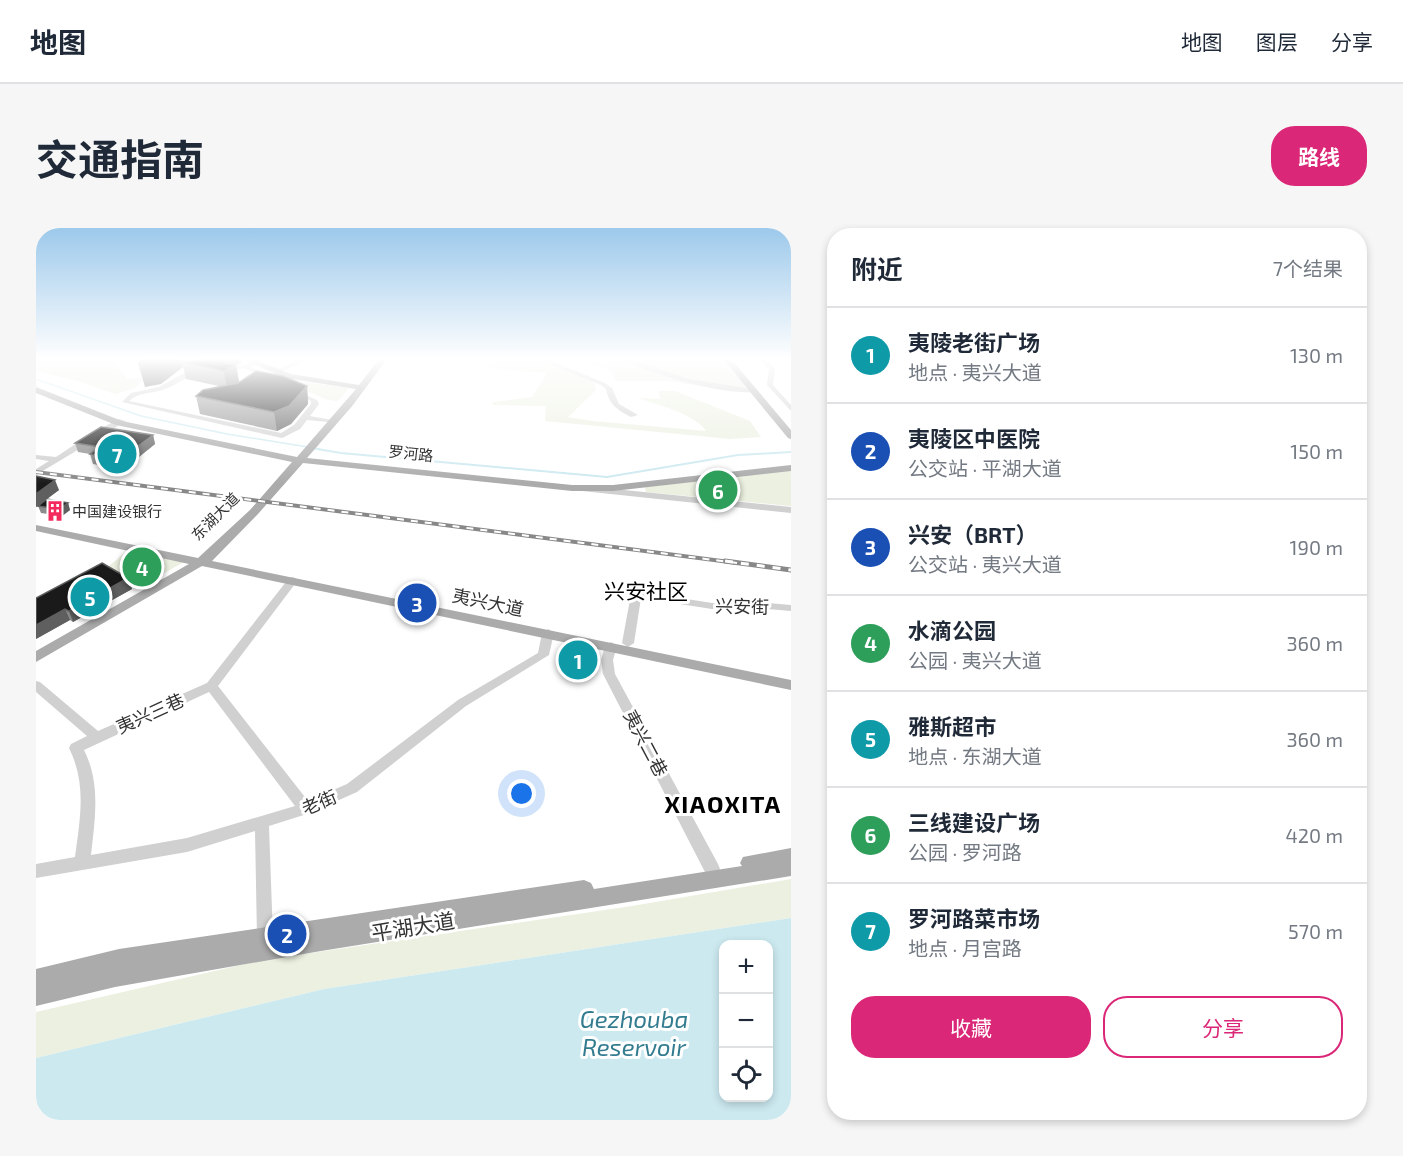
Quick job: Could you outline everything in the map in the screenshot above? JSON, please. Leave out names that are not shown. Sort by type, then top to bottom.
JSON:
[{"type":"main road","name":"罗河路","points":[[66,401],[120,422],[297,458],[572,488],[614,488],[791,466]]},
{"type":"main road","name":"东湖大道","points":[[313,441],[346,401]]},
{"type":"main road","name":"东湖大道","points":[[36,657],[201,559],[254,512],[348,401]]},
{"type":"main road","points":[[763,401],[791,436]]},
{"type":"main road","points":[[773,401],[791,424]]},
{"type":"main road","name":"罗河路","points":[[297,458],[591,485],[791,466]]},
{"type":"main road","name":"夷兴大道","points":[[36,523],[293,580],[791,685]]},
{"type":"main road","name":"夷兴大道","points":[[36,528],[791,677]]},
{"type":"main road","name":"东湖大道","points":[[36,648],[201,559]]},
{"type":"main road","name":"平湖大道","points":[[36,980],[119,960],[791,856]]},
{"type":"main road","name":"平湖大道","points":[[36,995],[114,976],[791,867]]},
{"type":"street","points":[[127,401],[125,402],[282,436],[297,427],[315,404],[314,401]]},
{"type":"street","points":[[611,401],[616,406],[634,415]]},
{"type":"street","points":[[304,417],[328,420]]},
{"type":"street","points":[[36,473],[120,422]]},
{"type":"street","points":[[36,457],[56,459]]},
{"type":"street","points":[[644,484],[638,490],[650,496]]},
{"type":"street","name":"罗河路","points":[[572,488],[791,510]]},
{"type":"street","name":"夷兴三巷","points":[[36,685],[97,737],[211,686],[293,580]]},
{"type":"street","name":"兴安街","points":[[628,643],[636,594],[712,606],[758,605],[791,608]]},
{"type":"street","name":"老街","points":[[36,871],[187,845],[262,824],[305,809],[352,788],[425,729],[543,655],[548,633]]},
{"type":"street","name":"夷兴二巷","points":[[611,646],[608,660],[609,674],[712,869]]},
{"type":"street","points":[[211,686],[305,809]]},
{"type":"street","points":[[82,862],[90,781],[86,765],[76,747],[97,737]]},
{"type":"street","points":[[262,824],[265,938]]},
{"type":"green space","points":[[585,401],[568,417],[706,431],[685,415],[646,401],[699,401],[750,421],[761,437],[730,439],[545,421],[546,406],[492,405],[494,402]]},
{"type":"green space","points":[[791,470],[791,506],[646,492],[645,487]]},
{"type":"green space","points":[[128,550],[184,562],[135,589],[103,571]]},
{"type":"green space","points":[[791,879],[791,918],[324,989],[36,1058],[36,1012],[263,960],[632,906]]},
{"type":"water","name":"Gezhouba Reservoir","points":[[791,918],[791,1120],[36,1120],[36,1058],[324,989]]},
{"type":"building","points":[[219,401],[294,401],[289,406],[274,412]]},
{"type":"building","points":[[101,427],[153,435],[121,459],[90,454],[100,447],[75,443]]},
{"type":"building","points":[[36,476],[55,480],[36,494]]},
{"type":"building","points":[[47,499],[68,503],[59,509],[38,506]]},
{"type":"building","points":[[102,563],[128,578],[69,611],[65,609],[36,625],[36,598]]},
{"type":"waterway","points":[[97,401],[141,416],[227,434],[320,449]]},
{"type":"waterway","points":[[311,448],[341,453],[607,477],[738,455],[791,452]]},
{"type":"railway","points":[[36,472],[737,563]]},
{"type":"railway","points":[[725,561],[791,570]]},
{"type":"place","name":"罗河路菜市场","points":[[117,454]]},
{"type":"place","name":"三线建设广场","points":[[718,490]]},
{"type":"place","name":"中国建设银行","points":[[55,511]]},
{"type":"place","name":"水滴公园","points":[[142,567]]},
{"type":"place","name":"雅斯超市","points":[[90,597]]},
{"type":"place","name":"兴安（BRT）","points":[[417,603]]},
{"type":"place","name":"夷陵老街广场","points":[[578,660]]},
{"type":"place","name":"夷陵区中医院","points":[[287,934]]},
{"type":"district","name":"兴安社区","points":[[646,590]]},
{"type":"district","name":"XIAOXITA","points":[[723,803]]}]
